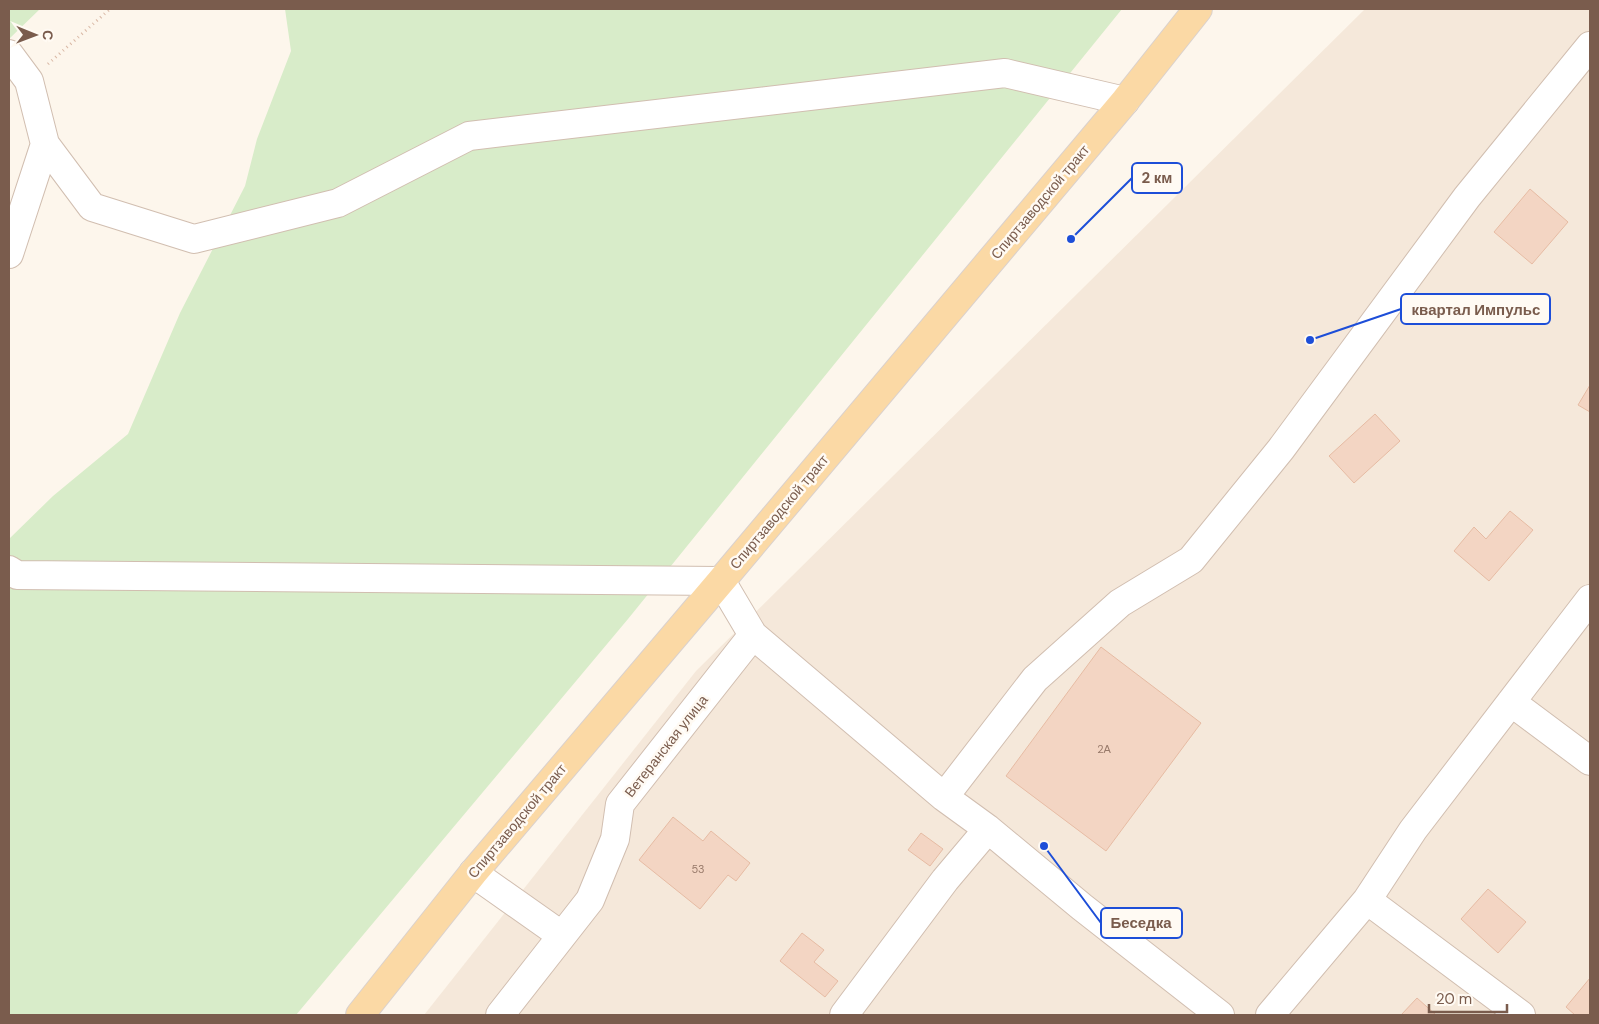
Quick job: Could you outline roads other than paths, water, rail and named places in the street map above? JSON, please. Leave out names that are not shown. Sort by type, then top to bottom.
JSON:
[{"type":"main road","name":"Спиртзаводской тракт","points":[[360,1015],[473,874],[1125,101],[1198,9]]},
{"type":"street","points":[[944,798],[1035,678],[1120,603],[1191,560],[1281,449],[1467,197],[1590,46]]},
{"type":"street","points":[[9,54],[29,81],[45,144],[92,207],[194,239],[338,202],[469,136],[1005,72],[1125,101]]},
{"type":"street","points":[[9,254],[45,144]]},
{"type":"street","points":[[9,570],[17,575],[721,581],[753,635],[944,798],[988,829],[1082,907],[1220,1015]]},
{"type":"street","points":[[1270,1015],[1367,900],[1413,830],[1590,599]]},
{"type":"street","name":"Ветеранская улица","points":[[500,1015],[590,900],[615,838],[620,804],[753,635]]},
{"type":"street","points":[[1511,702],[1590,761]]},
{"type":"street","points":[[844,1015],[945,880],[988,829]]},
{"type":"street","points":[[473,874],[561,935]]},
{"type":"street","points":[[1367,900],[1521,1015]]},
{"type":"place","name":"2 км","points":[[1071,239]]},
{"type":"place","name":"квартал Импульс","points":[[1310,340]]},
{"type":"place","name":"Беседка","points":[[1044,846]]}]
